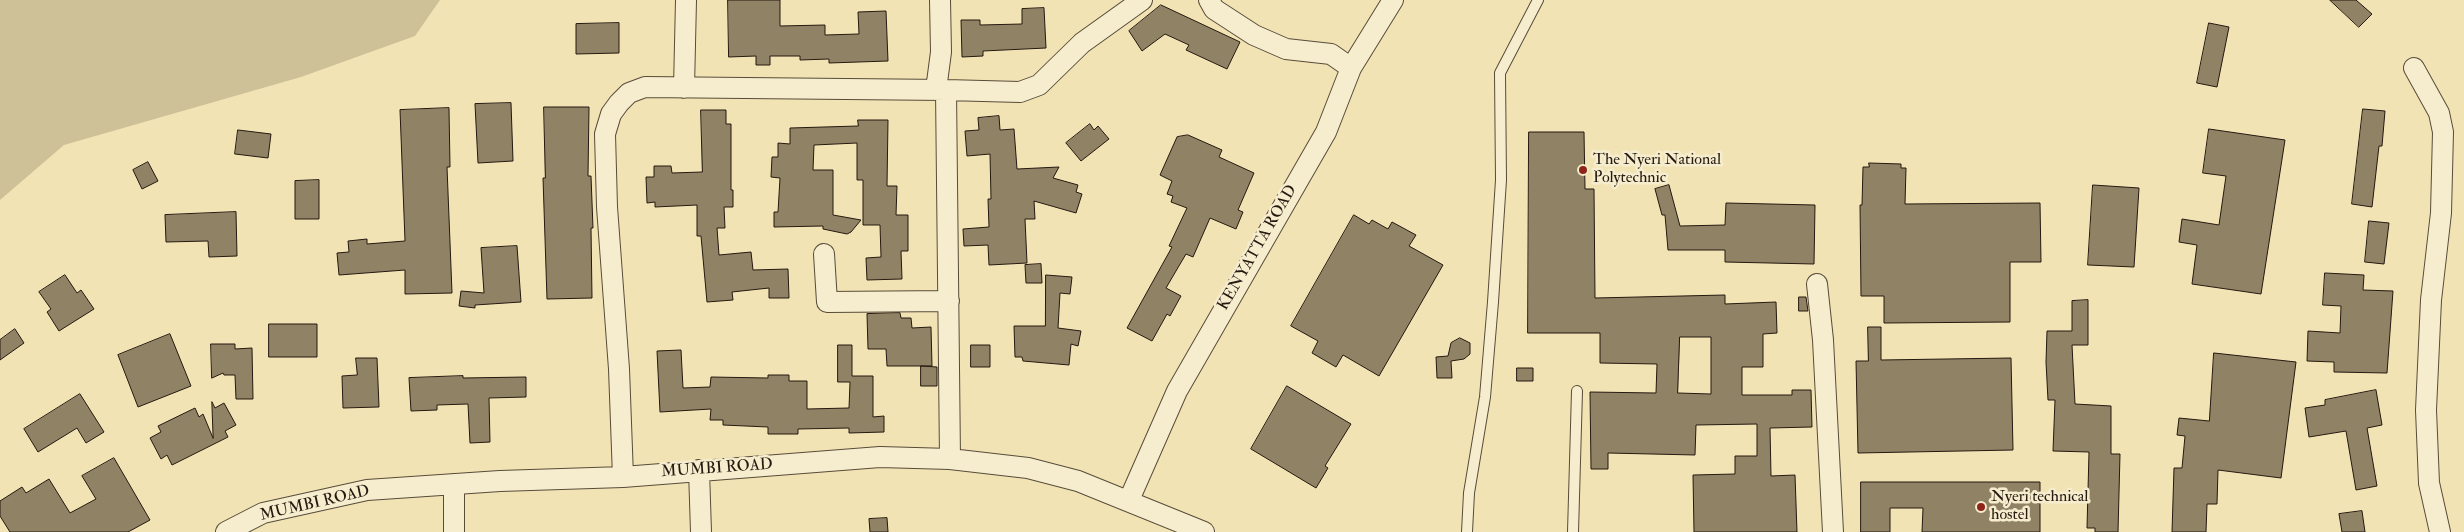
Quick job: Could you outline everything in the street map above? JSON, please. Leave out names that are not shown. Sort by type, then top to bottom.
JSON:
[{"type":"street","points":[[684,88],[686,0]]},
{"type":"street","points":[[940,0],[941,90],[949,301],[950,459]]},
{"type":"street","points":[[623,476],[619,369],[607,207],[606,134],[611,114],[629,93],[645,88],[1020,92],[1039,85],[1082,43],[1142,0]]},
{"type":"street","points":[[1210,0],[1214,9],[1254,35],[1286,49],[1331,54],[1351,68]]},
{"type":"street","name":"KENYATTA ROAD","points":[[1129,500],[1177,391],[1326,132],[1351,68],[1393,0]]},
{"type":"street","points":[[2414,68],[2439,113],[2443,132],[2441,213],[2430,300],[2426,410],[2429,483],[2440,532]]},
{"type":"street","points":[[824,254],[827,302],[949,301]]},
{"type":"street","points":[[1817,284],[1823,340],[1833,532]]},
{"type":"street","name":"MUMBI ROAD","points":[[226,532],[263,513],[367,490],[623,476],[880,457],[950,459],[1028,468],[1078,481],[1129,500],[1204,532]]},
{"type":"street","points":[[699,470],[701,532]]},
{"type":"street","points":[[454,484],[454,532]]},
{"type":"lane","points":[[1466,532],[1469,493],[1485,397],[1493,302],[1501,180],[1500,73],[1538,0]]},
{"type":"lane","points":[[1573,532],[1577,391]]},
{"type":"shaded area","points":[[0,0],[440,0],[415,36],[301,77],[64,145],[0,200]]},
{"type":"building","points":[[728,0],[780,0],[780,26],[825,25],[825,35],[859,34],[858,12],[886,11],[888,61],[829,63],[829,59],[800,60],[800,56],[770,56],[770,65],[756,65],[756,56],[729,57]]},
{"type":"building","points":[[2330,0],[2356,0],[2372,14],[2359,27]]},
{"type":"building","points":[[1161,5],[1240,42],[1227,69],[1186,50],[1189,45],[1165,34],[1142,51],[1129,31]]},
{"type":"building","points":[[1044,8],[1046,48],[983,51],[983,56],[962,57],[961,20],[980,20],[980,25],[1022,24],[1022,9]]},
{"type":"building","points":[[619,23],[619,53],[576,54],[576,24]]},
{"type":"building","points":[[2209,23],[2229,27],[2217,87],[2197,83]]},
{"type":"building","points":[[511,103],[513,161],[478,163],[475,104]]},
{"type":"building","points":[[544,107],[589,107],[588,176],[591,176],[593,228],[591,228],[592,298],[547,299],[543,178],[545,178]]},
{"type":"building","points":[[449,108],[450,167],[447,167],[452,293],[405,294],[405,270],[339,275],[337,253],[349,252],[348,241],[367,239],[367,244],[405,241],[400,110]]},
{"type":"building","points":[[2363,109],[2385,111],[2382,146],[2379,146],[2372,207],[2352,204]]},
{"type":"building","points":[[701,110],[726,110],[726,124],[731,124],[731,190],[733,190],[733,207],[724,207],[725,228],[717,228],[719,255],[751,252],[753,270],[788,269],[789,298],[769,298],[769,288],[732,292],[733,300],[707,302],[701,236],[697,236],[697,205],[655,207],[655,202],[647,203],[646,177],[654,177],[654,166],[671,166],[672,173],[702,172]]},
{"type":"building","points":[[999,116],[1000,130],[1014,129],[1017,169],[1059,167],[1053,178],[1078,185],[1076,192],[1082,194],[1076,213],[1034,201],[1035,219],[1025,219],[1027,263],[989,265],[988,245],[964,246],[963,229],[989,227],[988,199],[991,199],[990,154],[967,156],[965,131],[979,130],[978,118]]},
{"type":"building","points":[[858,120],[888,120],[887,186],[897,186],[896,215],[908,215],[908,251],[901,251],[902,279],[867,280],[866,258],[881,257],[880,225],[863,225],[863,180],[857,180],[857,143],[814,145],[813,170],[833,170],[833,215],[861,220],[851,232],[847,234],[823,229],[823,226],[774,227],[774,212],[778,212],[780,178],[771,177],[772,157],[778,157],[778,143],[790,144],[790,128],[858,126]]},
{"type":"building","points":[[1090,124],[1094,130],[1098,126],[1109,139],[1081,161],[1066,143]]},
{"type":"building","points":[[2209,129],[2285,140],[2261,294],[2192,284],[2197,245],[2179,242],[2182,219],[2219,225],[2226,176],[2203,173]]},
{"type":"building","points":[[238,130],[271,134],[268,158],[235,154]]},
{"type":"building","points":[[1529,132],[1584,132],[1585,189],[1594,189],[1595,298],[1725,295],[1725,304],[1776,302],[1777,333],[1763,334],[1763,367],[1742,367],[1742,395],[1792,395],[1792,390],[1811,390],[1812,427],[1770,428],[1771,476],[1795,475],[1797,532],[1694,532],[1693,475],[1735,474],[1735,456],[1757,456],[1757,424],[1696,425],[1695,455],[1608,453],[1608,469],[1591,469],[1590,392],[1656,393],[1657,364],[1600,363],[1600,333],[1528,333]],"holes":[[[1680,337],[1711,337],[1711,394],[1678,393]]]},
{"type":"building","points":[[1188,135],[1222,150],[1219,157],[1254,173],[1238,210],[1243,212],[1236,229],[1210,218],[1193,257],[1186,254],[1166,288],[1181,296],[1170,316],[1167,314],[1152,341],[1127,328],[1172,247],[1169,246],[1187,208],[1171,202],[1173,196],[1167,194],[1172,181],[1160,175],[1177,137]]},
{"type":"building","points":[[148,162],[158,181],[142,189],[133,170]]},
{"type":"building","points":[[1869,163],[1901,164],[1901,168],[1906,168],[1905,204],[2040,203],[2041,262],[2010,262],[2010,322],[1884,323],[1884,296],[1861,296],[1860,205],[1862,205],[1863,167],[1869,167]]},
{"type":"building","points":[[319,180],[319,219],[295,219],[295,181]]},
{"type":"building","points":[[1669,185],[1680,226],[1725,225],[1726,203],[1815,205],[1814,264],[1725,262],[1725,250],[1668,250],[1665,215],[1662,215],[1655,189]]},
{"type":"building","points":[[2093,185],[2139,188],[2134,267],[2088,265]]},
{"type":"building","points":[[236,212],[237,256],[209,257],[208,241],[166,242],[165,215]]},
{"type":"building","points":[[1354,215],[1369,224],[1372,220],[1388,229],[1392,222],[1416,235],[1409,246],[1443,265],[1379,376],[1343,355],[1336,367],[1312,353],[1318,341],[1291,326]]},
{"type":"building","points":[[2369,221],[2389,223],[2384,264],[2365,262]]},
{"type":"building","points":[[517,246],[521,302],[475,305],[475,308],[459,306],[461,291],[484,293],[481,248]]},
{"type":"building","points":[[1041,264],[1042,283],[1026,283],[1025,265]]},
{"type":"building","points":[[2325,273],[2364,275],[2363,290],[2393,291],[2387,373],[2334,372],[2334,362],[2307,361],[2308,331],[2340,333],[2341,306],[2323,305]]},
{"type":"building","points":[[65,275],[77,293],[81,290],[94,309],[59,331],[47,312],[51,309],[39,292]]},
{"type":"building","points":[[1046,275],[1072,277],[1070,294],[1060,293],[1058,328],[1081,331],[1078,346],[1071,344],[1069,365],[1023,361],[1022,357],[1015,357],[1014,326],[1045,326]]},
{"type":"building","points":[[1799,297],[1806,297],[1808,311],[1799,311]]},
{"type":"building","points":[[2088,300],[2088,345],[2072,345],[2075,404],[2111,406],[2111,454],[2120,454],[2118,532],[2095,532],[2095,528],[2087,528],[2089,452],[2053,451],[2055,400],[2048,400],[2047,331],[2072,331],[2072,301]]},
{"type":"building","points":[[900,313],[901,318],[911,318],[912,328],[931,327],[932,366],[887,366],[886,349],[868,349],[867,314]]},
{"type":"building","points":[[269,324],[317,324],[317,357],[269,357]]},
{"type":"building","points":[[1868,327],[1881,327],[1881,360],[2011,358],[2013,450],[1858,453],[1856,361],[1868,361]]},
{"type":"building","points":[[15,329],[24,343],[0,360],[0,340]]},
{"type":"building","points":[[170,334],[191,386],[138,407],[118,355]]},
{"type":"building","points":[[1460,338],[1470,343],[1470,354],[1464,359],[1451,361],[1452,378],[1437,378],[1436,357],[1448,356],[1451,343]]},
{"type":"building","points":[[211,344],[235,344],[235,349],[252,348],[253,399],[236,399],[235,375],[224,375],[223,373],[212,378]]},
{"type":"building","points":[[838,345],[852,345],[852,376],[873,376],[873,417],[884,416],[884,432],[849,433],[849,428],[798,429],[798,434],[768,434],[768,427],[723,425],[723,420],[710,420],[711,409],[660,412],[657,351],[681,350],[683,388],[710,387],[711,377],[768,378],[768,375],[789,375],[789,381],[807,381],[807,409],[849,408],[850,382],[838,382]]},
{"type":"building","points":[[971,345],[990,345],[990,367],[971,367]]},
{"type":"building","points":[[2214,353],[2296,362],[2281,478],[2218,470],[2217,504],[2207,504],[2206,532],[2172,532],[2174,468],[2182,468],[2185,436],[2177,435],[2179,418],[2209,421]]},
{"type":"building","points":[[356,358],[377,358],[379,407],[343,408],[342,376],[357,375]]},
{"type":"building","points":[[921,366],[937,367],[937,386],[921,386]]},
{"type":"building","points":[[1517,368],[1533,368],[1533,381],[1517,381]]},
{"type":"building","points":[[463,376],[463,378],[526,377],[526,397],[489,398],[490,442],[470,443],[468,404],[437,405],[437,410],[411,411],[409,378]]},
{"type":"building","points":[[1287,386],[1351,424],[1325,466],[1328,468],[1316,488],[1251,449]]},
{"type":"building","points":[[2376,390],[2382,425],[2367,428],[2377,486],[2356,490],[2346,431],[2309,437],[2305,408],[2325,405],[2325,400]]},
{"type":"building","points":[[80,394],[104,432],[86,443],[77,428],[38,452],[24,429]]},
{"type":"building","points":[[212,402],[215,408],[224,403],[236,425],[225,431],[228,437],[172,465],[167,455],[161,459],[150,438],[161,432],[158,426],[195,408],[199,417],[203,414],[213,438]]},
{"type":"building","points":[[114,458],[150,520],[128,532],[10,532],[0,516],[0,501],[22,487],[26,493],[49,479],[70,513],[96,499],[82,476]]},
{"type":"building","name":"Nyeri technical hostel","points":[[1861,482],[2040,482],[2040,532],[1922,532],[1923,508],[1890,508],[1890,532],[1861,532]]},
{"type":"building","points":[[2362,511],[2365,532],[2342,532],[2339,514]]},
{"type":"building","points":[[887,518],[888,532],[870,532],[869,519]]},
{"type":"place","name":"The Nyeri National Polytechnic","points":[[1583,170]]},
{"type":"place","name":"Nyeri technical hostel","points":[[1981,507]]}]
